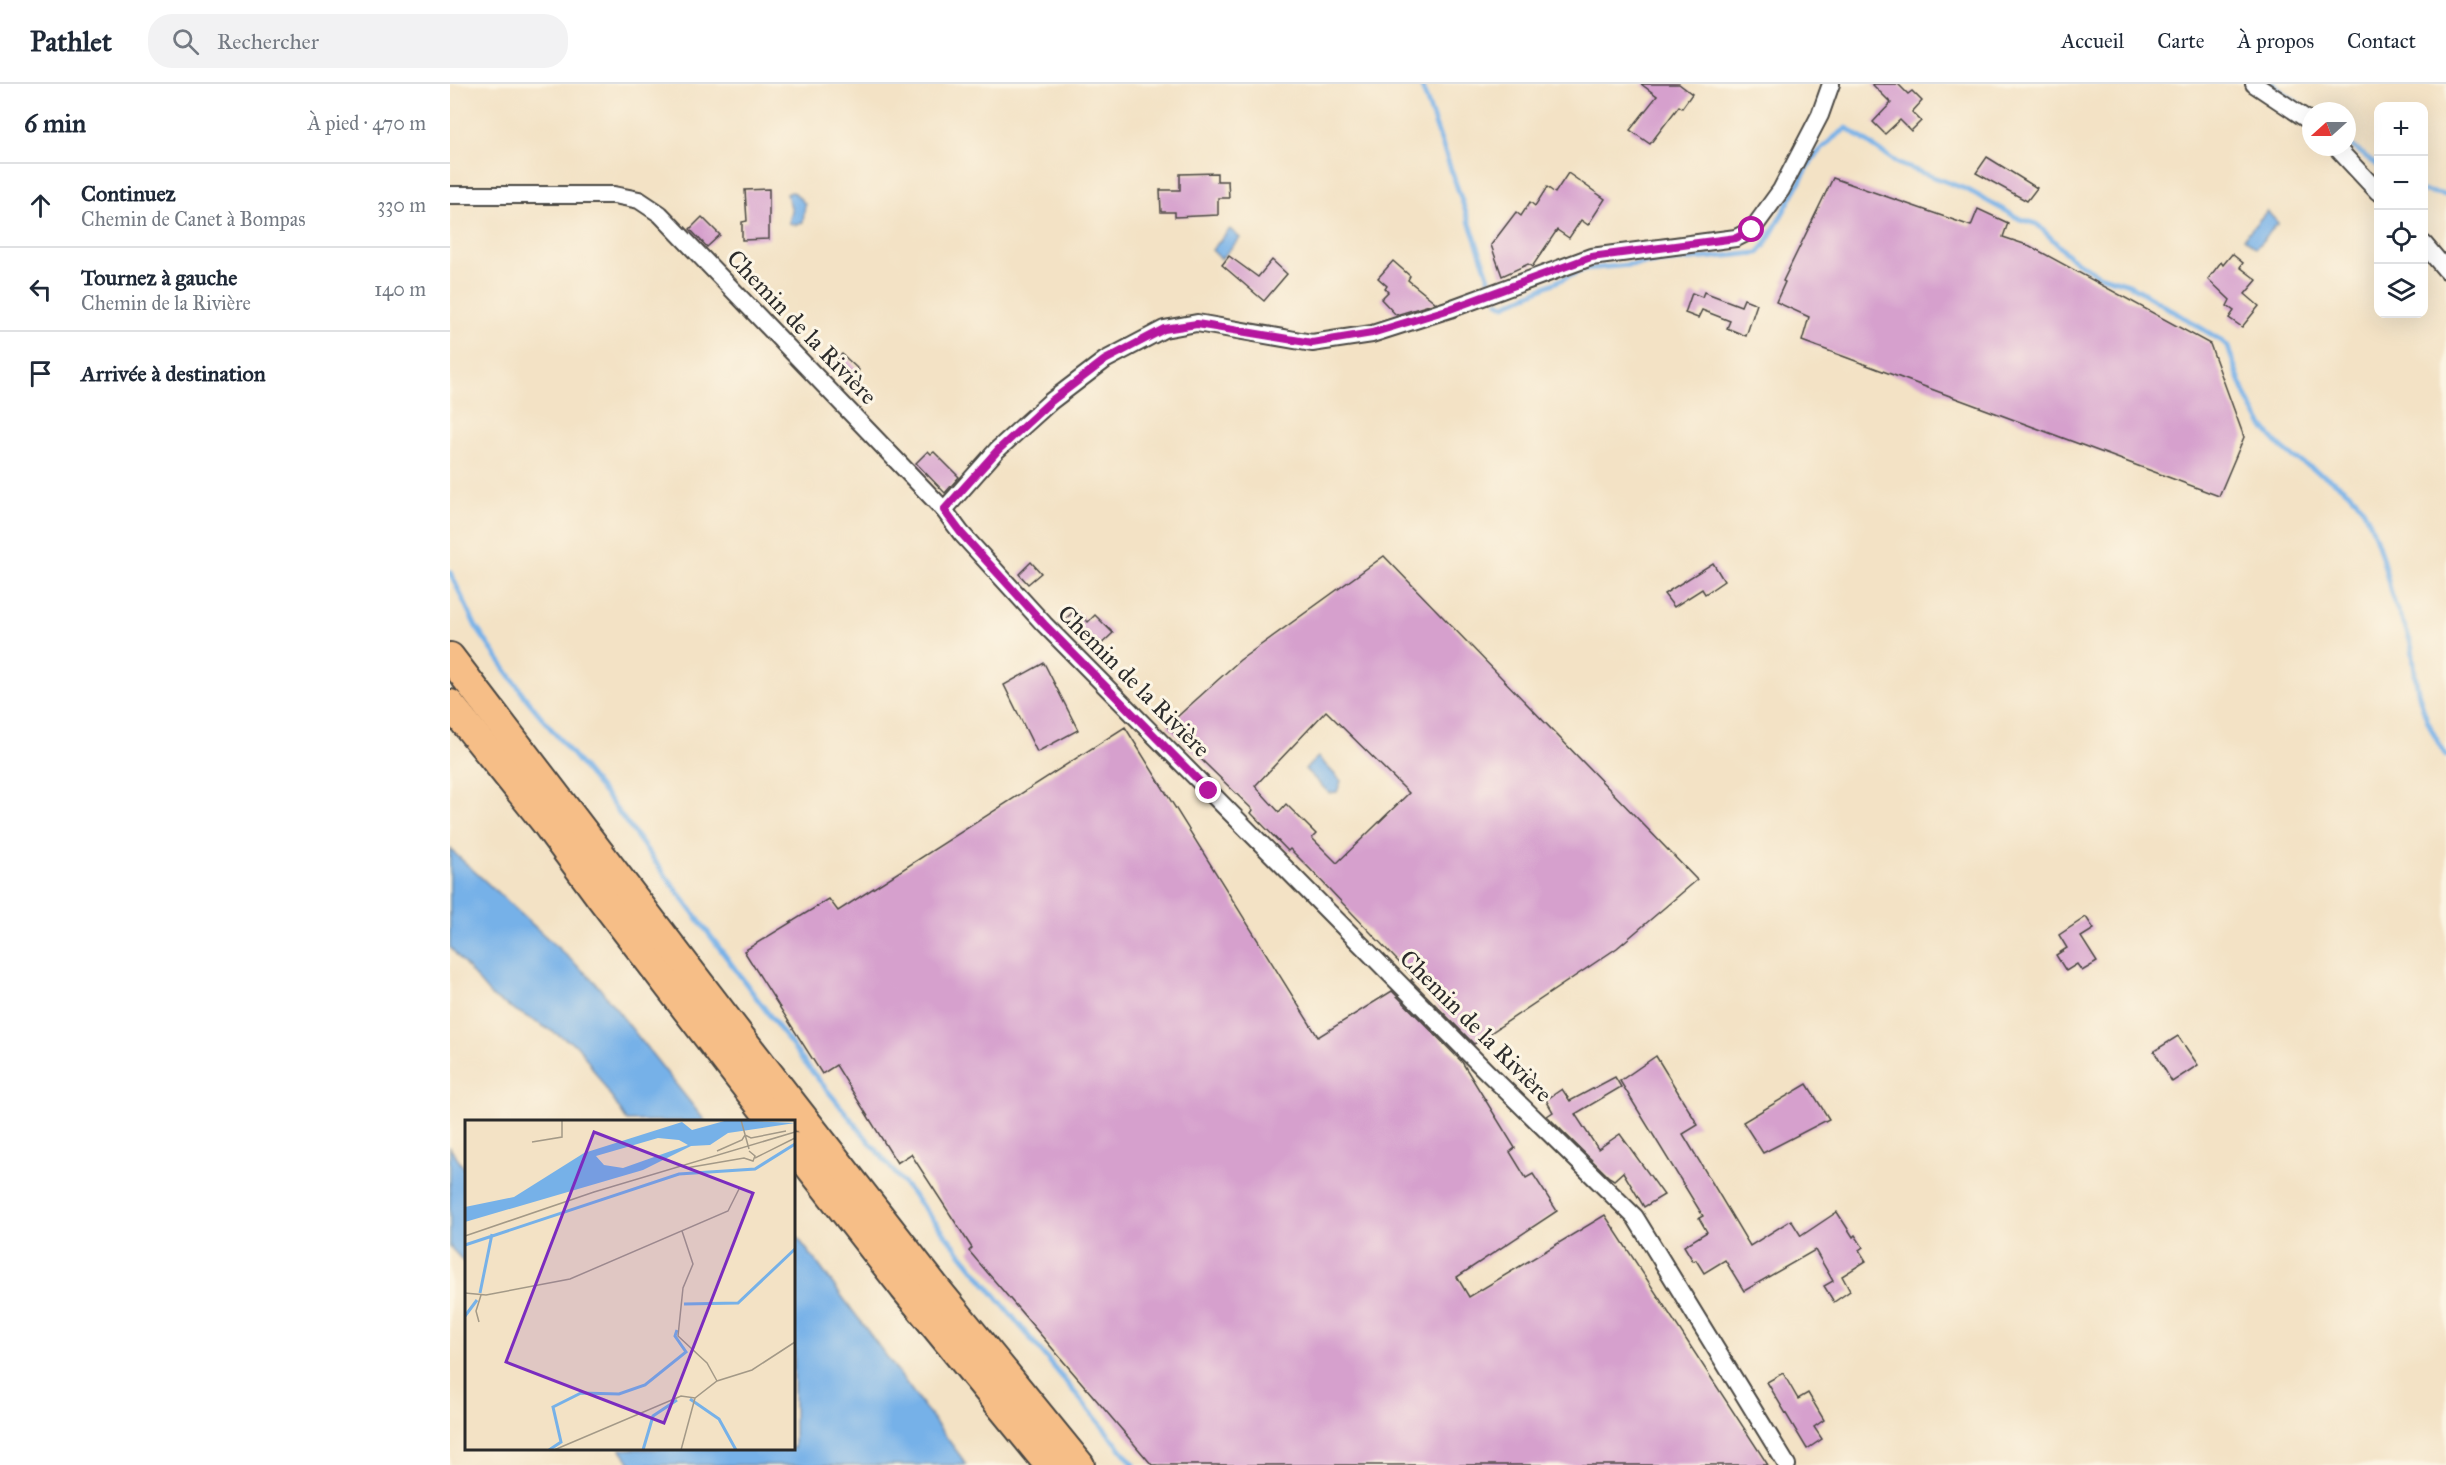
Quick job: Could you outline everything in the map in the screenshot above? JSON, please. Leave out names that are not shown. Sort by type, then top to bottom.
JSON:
[{"type":"highway","points":[[450,657],[747,1047],[920,1268],[1080,1465]]},
{"type":"highway","points":[[450,704],[545,822],[771,1120]]},
{"type":"highway","points":[[795,1148],[904,1288],[1049,1465]]},
{"type":"street","points":[[944,510],[998,450],[1050,402],[1105,360],[1164,329],[1197,324],[1312,343],[1372,333],[1450,309],[1591,257],[1736,238],[1752,230],[1781,190],[1820,115],[1831,84]]},
{"type":"street","points":[[2254,84],[2302,116]]},
{"type":"street","points":[[2345,156],[2374,187]]},
{"type":"street","name":"Chemin de la Rivière","points":[[450,195],[614,195],[639,200],[660,214],[944,510],[961,533],[1044,624],[1486,1071],[1635,1217],[1787,1465]]},
{"type":"street","points":[[2428,249],[2446,270]]},
{"type":"water","points":[[795,193],[805,204],[803,222],[796,225],[789,223],[792,211],[787,194]]},
{"type":"water","points":[[2267,211],[2278,223],[2256,248],[2244,238]]},
{"type":"water","points":[[1230,229],[1240,238],[1221,259],[1212,250]]},
{"type":"water","points":[[1318,757],[1341,781],[1337,792],[1329,793],[1305,769]]},
{"type":"water","points":[[450,849],[594,981],[704,1120],[626,1120],[578,1046],[492,997],[450,947]]},
{"type":"water","points":[[450,1148],[465,1170],[465,1263],[450,1247]]},
{"type":"water","points":[[795,1234],[967,1465],[632,1465],[621,1450],[795,1450]]},
{"type":"building","points":[[1641,84],[1679,84],[1692,94],[1682,108],[1679,106],[1650,144],[1630,130],[1657,96]]},
{"type":"building","points":[[1872,84],[1898,84],[1908,94],[1912,91],[1922,101],[1912,112],[1921,121],[1911,131],[1900,120],[1885,134],[1873,122],[1891,103]]},
{"type":"building","points":[[1987,157],[2037,188],[2027,201],[1976,173]]},
{"type":"building","points":[[1217,173],[1217,181],[1228,181],[1229,198],[1218,198],[1218,215],[1175,217],[1175,212],[1161,212],[1160,190],[1180,190],[1180,174]]},
{"type":"building","points":[[1568,173],[1605,199],[1588,225],[1581,220],[1569,238],[1557,230],[1532,267],[1528,264],[1502,276],[1491,245],[1516,212],[1521,216],[1530,202],[1535,206],[1547,187],[1555,193]]},
{"type":"building","points":[[1833,178],[1971,226],[1978,209],[2008,223],[2003,237],[2030,246],[2210,344],[2244,437],[2219,496],[1802,341],[1809,317],[1776,302],[1785,282],[1783,281]]},
{"type":"building","points":[[769,189],[769,239],[742,240],[742,222],[747,221],[745,190]]},
{"type":"building","points":[[702,217],[720,235],[707,247],[690,229]]},
{"type":"building","points":[[2232,254],[2243,263],[2240,267],[2257,280],[2245,294],[2259,306],[2242,327],[2229,318],[2234,311],[2227,306],[2230,300],[2208,279],[2221,262],[2223,265]]},
{"type":"building","points":[[1229,256],[1258,277],[1272,260],[1287,274],[1264,301],[1222,265]]},
{"type":"building","points":[[1393,261],[1410,276],[1408,280],[1436,303],[1396,315],[1381,299],[1388,292],[1385,289],[1387,286],[1378,278]]},
{"type":"building","points":[[1704,292],[1741,306],[1744,299],[1757,304],[1746,336],[1727,328],[1730,321],[1702,310],[1698,318],[1685,313],[1692,293],[1702,297]]},
{"type":"building","points":[[842,354],[859,370],[845,383],[829,367]]},
{"type":"building","points":[[928,451],[931,454],[934,452],[959,477],[945,493],[916,463]]},
{"type":"building","points":[[1384,556],[1697,880],[1617,948],[1474,1044],[1411,980],[1414,978],[1310,869],[1290,849],[1288,851],[1251,813],[1253,810],[1167,726],[1240,660]],"holes":[[[1326,711],[1409,793],[1337,863],[1312,838],[1316,834],[1286,804],[1279,812],[1255,786]]]},
{"type":"building","points":[[1031,562],[1041,573],[1028,584],[1019,574]]},
{"type":"building","points":[[1713,563],[1724,581],[1705,594],[1702,589],[1674,607],[1664,594]]},
{"type":"building","points":[[1076,610],[1088,622],[1095,615],[1113,633],[1095,650],[1065,619]]},
{"type":"building","points":[[1044,663],[1078,730],[1037,752],[1004,685]]},
{"type":"building","points":[[1125,727],[1318,1037],[1392,991],[1462,1062],[1515,1148],[1510,1152],[1526,1178],[1533,1174],[1557,1211],[1457,1277],[1469,1297],[1605,1215],[1768,1465],[1152,1465],[969,1251],[972,1248],[911,1154],[897,1163],[836,1065],[822,1074],[744,951],[829,899],[838,911]]},
{"type":"building","points":[[2086,917],[2094,929],[2081,937],[2097,962],[2082,971],[2077,964],[2066,971],[2056,955],[2067,948],[2059,935]]},
{"type":"building","points":[[2178,1036],[2198,1065],[2172,1082],[2154,1051]]},
{"type":"building","points":[[1656,1056],[1698,1125],[1683,1134],[1750,1246],[1791,1220],[1801,1236],[1837,1212],[1853,1237],[1855,1235],[1863,1247],[1859,1250],[1866,1261],[1842,1276],[1850,1291],[1834,1302],[1824,1286],[1833,1281],[1815,1250],[1744,1291],[1725,1260],[1704,1273],[1696,1260],[1693,1261],[1684,1246],[1707,1232],[1699,1218],[1703,1216],[1620,1081]]},
{"type":"building","points":[[1615,1077],[1621,1087],[1575,1114],[1598,1149],[1620,1134],[1664,1195],[1644,1207],[1623,1172],[1614,1180],[1609,1177],[1547,1116],[1553,1112],[1546,1100],[1562,1089],[1570,1101]]},
{"type":"building","points":[[1807,1084],[1829,1119],[1763,1153],[1743,1122]]},
{"type":"building","points":[[1783,1373],[1798,1399],[1808,1393],[1824,1420],[1814,1427],[1822,1439],[1807,1449],[1767,1382]]},
{"type":"waterway","points":[[1421,84],[1489,278]]},
{"type":"waterway","points":[[2272,84],[2298,104]]},
{"type":"waterway","points":[[1498,302],[1505,305],[1585,269],[1758,253],[1765,245],[1813,158],[1847,128],[1899,164],[1968,190],[2020,219],[2037,224],[2070,257],[2099,275],[2129,284],[2222,341],[2228,347],[2252,407],[2269,434],[2292,456],[2353,496],[2365,512],[2379,546],[2393,600],[2409,638],[2418,692],[2424,711],[2446,756]]},
{"type":"waterway","points":[[2356,149],[2374,163]]},
{"type":"waterway","points":[[2428,192],[2446,195]]},
{"type":"waterway","points":[[450,572],[476,627],[525,697],[608,798],[805,1063],[1134,1465]]},
{"type":"route","points":[[1209,791],[1044,624],[961,533],[944,510],[998,450],[1050,402],[1105,360],[1164,329],[1197,324],[1312,343],[1372,333],[1450,309],[1591,257],[1736,238],[1752,230]]}]
